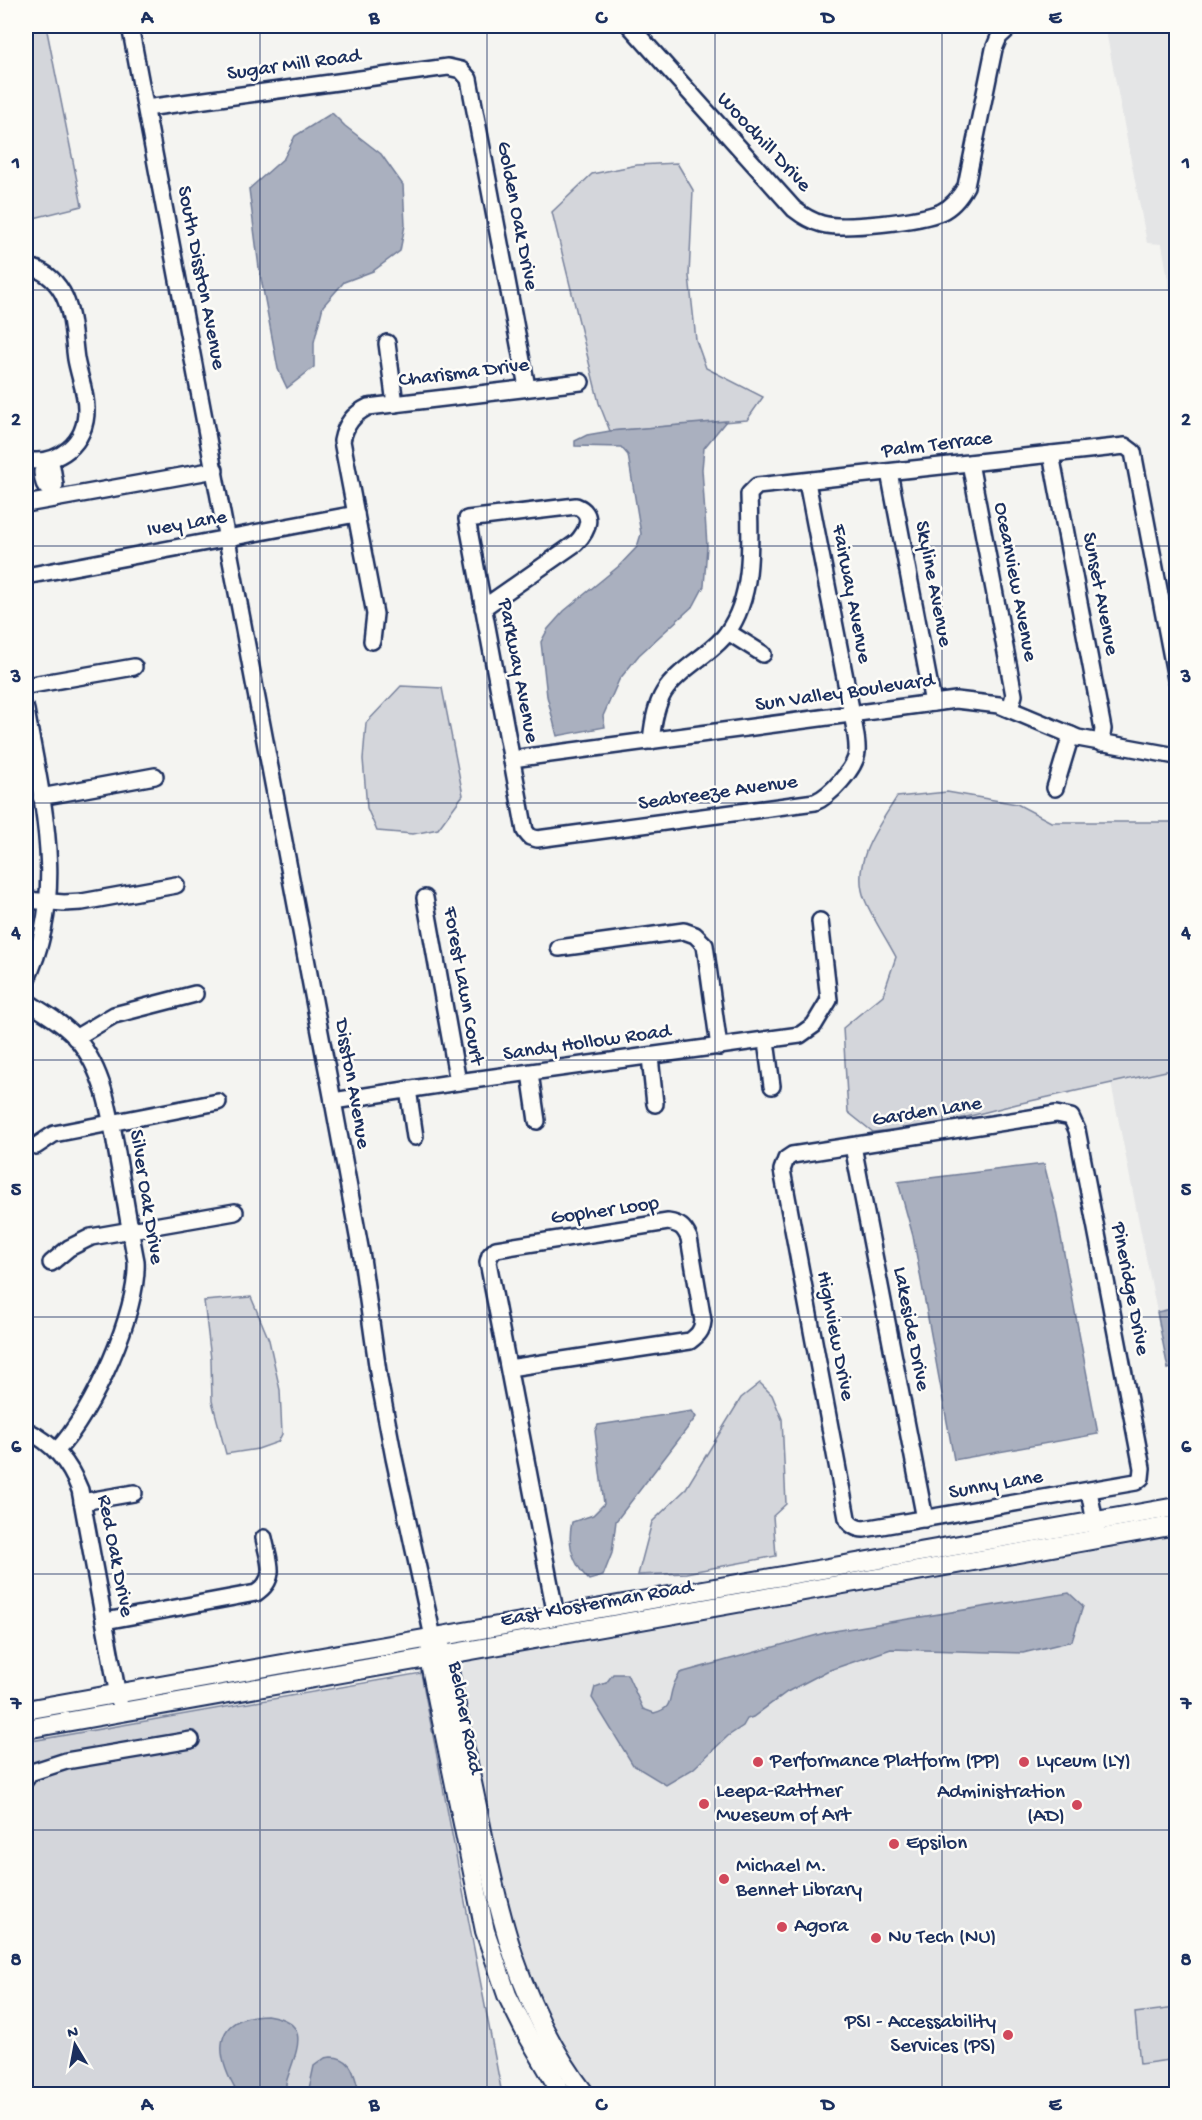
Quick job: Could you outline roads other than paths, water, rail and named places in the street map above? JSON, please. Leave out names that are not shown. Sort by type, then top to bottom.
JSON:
[{"type":"main road","name":"East Klosterman Road","points":[[26,1730],[437,1657],[1096,1530],[1176,1507]]},
{"type":"main road","name":"East Klosterman Road","points":[[26,1710],[556,1616],[1096,1530],[1176,1525]]},
{"type":"main road","name":"Belcher Road","points":[[433,1637],[485,1931],[507,1995],[562,2094]]},
{"type":"main road","name":"Belcher Road","points":[[437,1657],[507,1940],[533,2009],[552,2045],[585,2094]]},
{"type":"street","name":"South Disston Avenue","points":[[130,26],[228,539]]},
{"type":"street","name":"Woodhill Drive","points":[[630,26],[794,209],[813,221],[843,227],[933,215],[949,207],[957,199],[966,186],[994,49],[999,38],[1011,26]]},
{"type":"street","name":"Sugar Mill Road","points":[[146,108],[448,67]]},
{"type":"street","name":"Golden Oak Drive","points":[[448,67],[461,70],[469,79],[527,387]]},
{"type":"street","points":[[26,266],[45,273],[63,292],[69,312],[86,406],[85,424],[79,436],[63,454],[46,464]]},
{"type":"street","points":[[387,343],[395,404]]},
{"type":"street","name":"Charisma Drive","points":[[356,514],[342,441],[346,427],[354,416],[368,407],[581,382]]},
{"type":"street","name":"Palm Terrace","points":[[728,632],[744,598],[749,546],[749,494],[757,486],[1122,446],[1133,452],[1176,679]]},
{"type":"street","name":"Sunset Avenue","points":[[1050,454],[1103,729],[1101,742]]},
{"type":"street","points":[[26,460],[52,467],[55,485],[53,494]]},
{"type":"street","name":"Oceanview Avenue","points":[[970,463],[1014,695],[1010,709]]},
{"type":"street","points":[[26,504],[53,494],[215,470]]},
{"type":"street","name":"Skyline Avenue","points":[[889,472],[933,703]]},
{"type":"street","name":"Fairway Avenue","points":[[807,482],[852,714]]},
{"type":"street","name":"Parkway Avenue","points":[[483,608],[576,543],[584,534],[587,523],[583,509],[576,506],[467,519],[483,608],[525,831]]},
{"type":"street","points":[[356,514],[375,614],[372,641]]},
{"type":"street","name":"Ivey Lane","points":[[26,576],[356,514]]},
{"type":"street","name":"Disston Avenue","points":[[228,539],[362,1258],[387,1424],[433,1637]]},
{"type":"street","points":[[651,741],[658,704],[671,681],[714,647],[728,632],[763,654]]},
{"type":"street","points":[[26,686],[134,667]]},
{"type":"street","name":"Sun Valley Boulevard","points":[[512,759],[956,700],[999,705],[1071,735],[1176,756]]},
{"type":"street","points":[[26,710],[49,852],[47,902],[39,947],[26,981]]},
{"type":"street","name":"Seabreeze Avenue","points":[[525,831],[537,839],[815,802],[828,796],[855,760],[857,750],[852,714]]},
{"type":"street","points":[[1055,788],[1071,735]]},
{"type":"street","points":[[41,796],[155,776]]},
{"type":"street","points":[[26,900],[82,902],[176,885]]},
{"type":"street","name":"Forest Lawn Court","points":[[425,898],[458,1082]]},
{"type":"street","name":"Sandy Hollow Road","points":[[333,1101],[800,1035],[818,1020],[829,1000],[820,921]]},
{"type":"street","points":[[560,948],[684,931],[695,935],[705,945],[719,1047]]},
{"type":"street","points":[[75,1038],[114,1015],[195,994]]},
{"type":"street","name":"Silver Oak Drive","points":[[26,1001],[62,1025],[75,1038],[98,1076],[111,1123],[137,1271],[134,1294],[126,1321],[91,1403],[57,1450]]},
{"type":"street","points":[[766,1041],[772,1086]]},
{"type":"street","points":[[650,1057],[655,1104]]},
{"type":"street","points":[[530,1073],[537,1121]]},
{"type":"street","points":[[408,1089],[415,1137]]},
{"type":"street","points":[[36,1146],[54,1134],[218,1102]]},
{"type":"street","name":"Garden Lane","points":[[789,1157],[1056,1114],[1071,1117]]},
{"type":"street","name":"Pineridge Drive","points":[[1071,1117],[1077,1130],[1142,1471]]},
{"type":"street","name":"Lakeside Drive","points":[[853,1146],[925,1519]]},
{"type":"street","name":"Highview Drive","points":[[789,1157],[784,1162],[782,1170],[847,1518],[850,1524]]},
{"type":"street","points":[[51,1263],[69,1248],[84,1240],[235,1212]]},
{"type":"street","name":"Gopher Loop","points":[[509,1368],[690,1341],[702,1329],[704,1320],[689,1238],[685,1229],[669,1222],[496,1249],[490,1255],[488,1262],[556,1616]]},
{"type":"street","name":"Red Oak Drive","points":[[26,1430],[57,1450],[74,1477],[82,1502],[121,1712]]},
{"type":"street","name":"Sunny Lane","points":[[850,1524],[864,1529],[1089,1491],[1136,1482],[1141,1478],[1142,1471]]},
{"type":"street","points":[[1089,1491],[1096,1530]]},
{"type":"street","points":[[82,1502],[134,1493]]},
{"type":"street","points":[[105,1621],[256,1593],[265,1586],[271,1574],[264,1538]]},
{"type":"street","points":[[26,1779],[29,1773],[66,1761],[190,1740]]},
{"type":"water","points":[[332,113],[381,154],[403,185],[405,225],[400,251],[373,271],[344,282],[323,306],[314,342],[314,367],[287,388],[278,369],[259,268],[249,189],[284,158],[295,136]]},
{"type":"water","points":[[726,421],[704,448],[702,469],[707,546],[704,586],[694,605],[639,655],[619,680],[603,716],[605,727],[557,736],[547,696],[541,642],[548,629],[564,611],[619,566],[637,547],[641,534],[628,455],[621,447],[575,446],[575,441],[587,435],[610,431]]},
{"type":"water","points":[[1044,1164],[1056,1211],[1098,1434],[954,1460],[913,1236],[898,1182]]},
{"type":"water","points":[[1176,1308],[1176,1367],[1168,1369],[1157,1312]]},
{"type":"water","points":[[692,1411],[696,1417],[616,1521],[612,1553],[603,1576],[589,1580],[575,1560],[570,1538],[572,1522],[593,1515],[604,1504],[595,1431],[598,1425]]},
{"type":"water","points":[[1069,1593],[1083,1606],[1072,1641],[1023,1653],[891,1649],[827,1671],[787,1692],[747,1719],[743,1726],[728,1736],[693,1769],[666,1785],[633,1765],[592,1698],[595,1687],[606,1683],[613,1674],[627,1674],[643,1709],[654,1713],[667,1706],[680,1673],[828,1632]]},
{"type":"water","points":[[267,2015],[282,2019],[291,2024],[296,2031],[297,2050],[286,2083],[286,2088],[294,2094],[238,2094],[225,2066],[222,2041],[227,2030],[235,2022],[248,2017]]},
{"type":"water","points":[[325,2058],[339,2058],[349,2064],[360,2094],[304,2094],[309,2089],[314,2066]]},
{"type":"place","name":"Performance Platform (PP)","points":[[758,1762]]},
{"type":"place","name":"Lyceum (LY)","points":[[1024,1762]]},
{"type":"place","name":"Leepa-Rattner Mueseum of Art","points":[[704,1804]]},
{"type":"place","name":"Administration (AD)","points":[[1077,1805]]},
{"type":"place","name":"Epsilon","points":[[894,1844]]},
{"type":"place","name":"Michael M. Bennet Library","points":[[724,1879]]},
{"type":"place","name":"Agora","points":[[782,1927]]},
{"type":"place","name":"Nu Tech (NU)","points":[[876,1938]]},
{"type":"place","name":"PSI - Accessability Services (PS)","points":[[1008,2035]]}]
